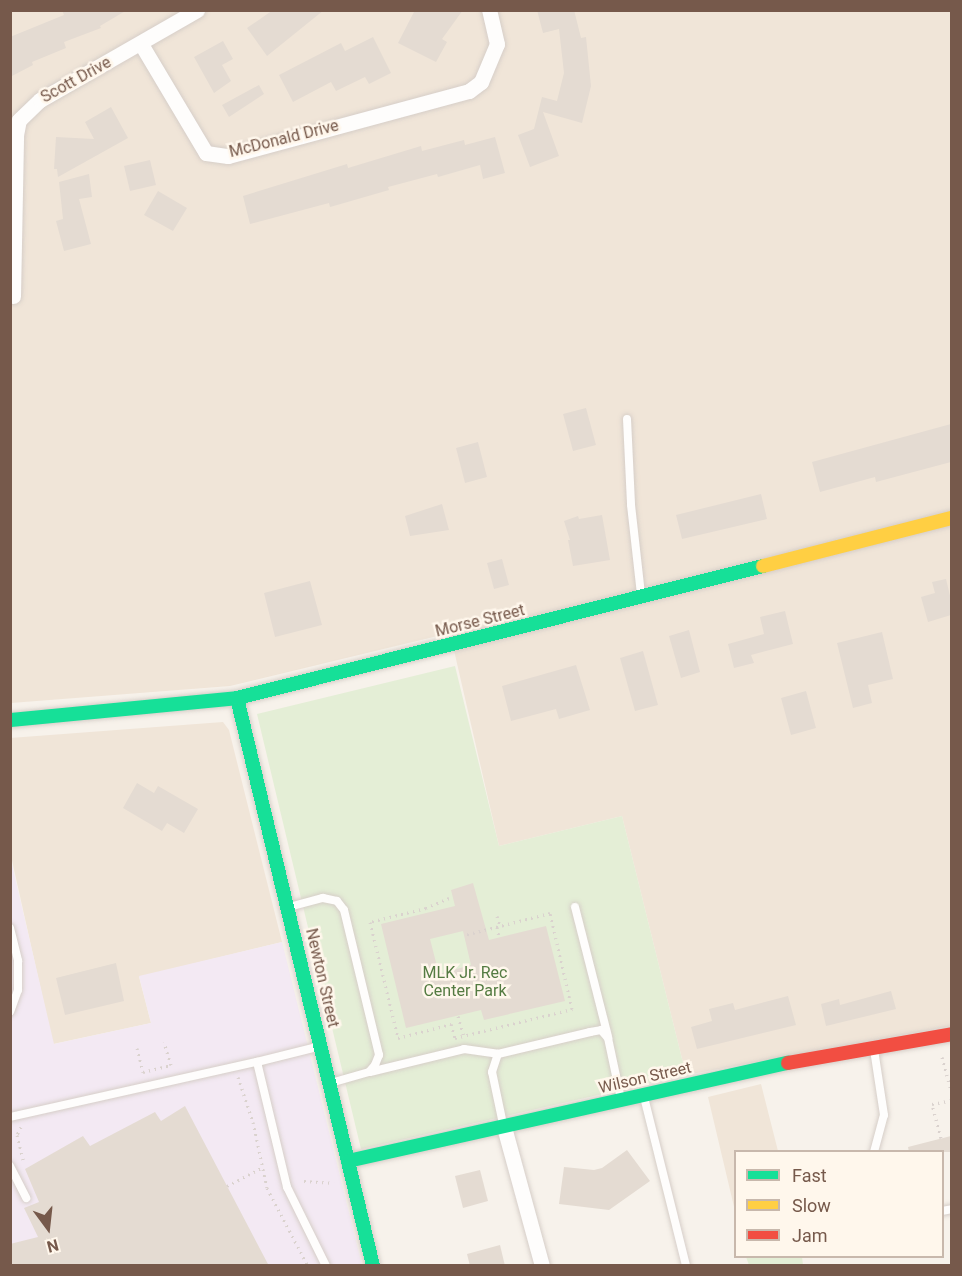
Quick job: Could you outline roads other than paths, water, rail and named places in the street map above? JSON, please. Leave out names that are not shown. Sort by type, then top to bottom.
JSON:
[{"type":"street","name":"Scott Drive","points":[[13,296],[16,135],[19,120],[40,100],[197,10]]},
{"type":"street","name":"McDonald Drive","points":[[141,44],[206,153],[228,156],[469,91],[481,82],[497,44],[489,10]]},
{"type":"street","name":"Morse Street","points":[[10,720],[237,698],[951,518]]},
{"type":"street","name":"Newton Street","points":[[237,698],[289,907],[373,1266]]},
{"type":"street","name":"Wilson Street","points":[[348,1161],[809,1058],[951,1034]]},
{"type":"street","points":[[504,1127],[542,1266]]},
{"type":"lane","points":[[627,419],[632,517],[641,597]]},
{"type":"lane","points":[[289,907],[323,898],[337,901],[344,910],[379,1055],[369,1072]]},
{"type":"lane","points":[[575,907],[609,1038],[621,1101]]},
{"type":"lane","points":[[10,928],[18,961],[18,990],[10,1012]]},
{"type":"lane","points":[[330,1083],[464,1049],[498,1053],[601,1030],[609,1038]]},
{"type":"lane","points":[[10,1117],[321,1046]]},
{"type":"lane","points":[[874,1047],[884,1115],[875,1150]]},
{"type":"lane","points":[[498,1053],[492,1072],[504,1127]]},
{"type":"lane","points":[[257,1062],[287,1187],[326,1266]]},
{"type":"lane","points":[[644,1096],[686,1266]]},
{"type":"lane","points":[[10,1166],[26,1198]]},
{"type":"park label","name":"MLK Jr. Rec Center Park","points":[[465,982]]}]
